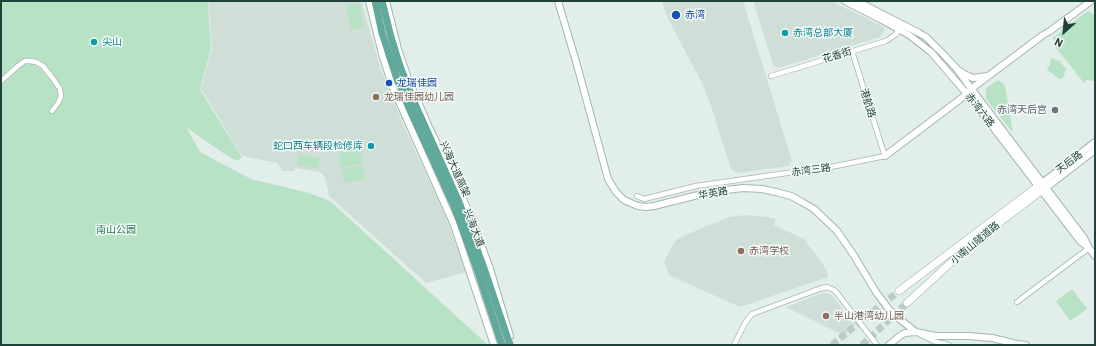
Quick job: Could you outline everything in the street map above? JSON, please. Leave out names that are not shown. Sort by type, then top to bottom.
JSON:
[{"type":"main road","name":"兴海大道高架","points":[[375,1],[382,33],[396,76],[408,108],[454,206],[502,345]]},
{"type":"main road","name":"兴海大道高架","points":[[382,1],[400,66],[415,104],[468,224],[510,345]]},
{"type":"main road","name":"小南山隧道路","points":[[900,291],[1042,187]]},
{"type":"main road","name":"小南山隧道路","points":[[907,303],[971,244],[1042,187]]},
{"type":"street","name":"兴海大道","points":[[369,1],[382,54],[393,88],[454,225],[494,345]]},
{"type":"street","name":"兴海大道","points":[[386,1],[398,49],[409,81],[471,217],[490,269],[513,345]]},
{"type":"street","name":"华英路","points":[[558,1],[608,179],[616,192],[624,200],[638,206],[646,207],[710,192],[744,188],[769,190],[790,196],[814,209],[838,231],[876,292],[897,317],[916,332],[936,342],[949,345]]},
{"type":"street","name":"赤湾六路","points":[[845,1],[900,30],[917,41],[931,52],[971,92]]},
{"type":"street","name":"赤湾六路","points":[[857,1],[919,33],[934,44],[957,69],[971,92],[1042,187],[1080,241],[1089,248],[1095,256]]},
{"type":"street","points":[[1050,31],[1091,1]]},
{"type":"street","name":"花香街","points":[[771,76],[886,41],[900,30]]},
{"type":"street","name":"赤湾三路","points":[[971,92],[992,74],[1050,31]]},
{"type":"street","name":"赤湾三路","points":[[637,196],[644,200],[696,186],[836,166],[885,156],[1044,38],[1050,31]]},
{"type":"street","name":"港航路","points":[[852,51],[885,156]]},
{"type":"street","points":[[1,82],[25,61],[36,62],[42,66],[60,89],[58,103],[52,111]]},
{"type":"street","points":[[957,69],[973,78],[984,77],[992,74]]},
{"type":"street","name":"天后路","points":[[1042,187],[1095,142]]},
{"type":"street","name":"天后路","points":[[1042,187],[1095,150]]},
{"type":"street","points":[[1017,302],[1095,243]]},
{"type":"street","points":[[734,345],[745,323],[752,314],[828,287],[837,293],[877,345]]},
{"type":"street","points":[[889,345],[905,333],[916,332],[936,336],[992,338],[1026,345]]},
{"type":"shaded area","points":[[209,1],[361,1],[381,70],[403,124],[444,213],[466,272],[426,283],[329,196],[325,177],[320,172],[295,168],[295,171],[282,171],[278,163],[242,156],[201,89],[212,48]]},
{"type":"shaded area","points":[[662,1],[743,1],[792,161],[788,166],[737,173],[731,169],[703,85],[673,28]]},
{"type":"shaded area","points":[[755,1],[831,1],[882,26],[884,32],[880,37],[778,68],[773,65],[754,3]]},
{"type":"shaded area","name":"赤湾学校","points":[[745,215],[776,219],[774,225],[804,239],[822,263],[827,271],[828,277],[740,307],[669,275],[664,262],[675,241],[683,236],[729,217]]},
{"type":"shaded area","name":"半山港湾幼儿园","points":[[822,293],[832,295],[855,325],[846,334],[841,334],[786,307]]},
{"type":"green space","name":"南山公园","points":[[1,1],[208,1],[211,48],[200,90],[242,157],[238,161],[229,157],[187,128],[200,152],[251,179],[309,193],[330,201],[488,345],[1,345]]},
{"type":"green space","points":[[359,3],[364,28],[351,30],[346,6]]},
{"type":"green space","points":[[1088,11],[1095,16],[1095,81],[1085,80],[1086,82],[1084,83],[1053,44],[1055,41],[1052,38]]},
{"type":"green space","points":[[1051,58],[1058,61],[1059,60],[1067,70],[1065,71],[1062,79],[1059,79],[1048,71],[1047,69],[1050,65]]},
{"type":"green space","points":[[998,80],[1005,86],[1013,133],[986,99],[986,88]]},
{"type":"green space","points":[[360,150],[362,164],[341,167],[339,153]]},
{"type":"green space","points":[[299,154],[320,158],[318,169],[297,165]]},
{"type":"green space","points":[[363,166],[365,180],[344,183],[342,169]]},
{"type":"green space","points":[[1072,289],[1087,309],[1070,321],[1056,301]]},
{"type":"tunnel","points":[[832,345],[899,291]]},
{"type":"tunnel","points":[[862,345],[907,303]]},
{"type":"place","name":"赤湾","points":[[676,15]]},
{"type":"place","name":"赤湾总部大厦","points":[[785,33]]},
{"type":"place","name":"尖山","points":[[94,42]]},
{"type":"place","name":"龙瑞佳园","points":[[389,83]]},
{"type":"place","name":"龙瑞佳园幼儿园","points":[[376,97]]},
{"type":"place","name":"赤湾天后宫","points":[[1055,110]]},
{"type":"place","name":"蛇口西车辆段检修库","points":[[371,146]]},
{"type":"place","name":"赤湾学校","points":[[741,251]]},
{"type":"place","name":"半山港湾幼儿园","points":[[826,316]]}]
